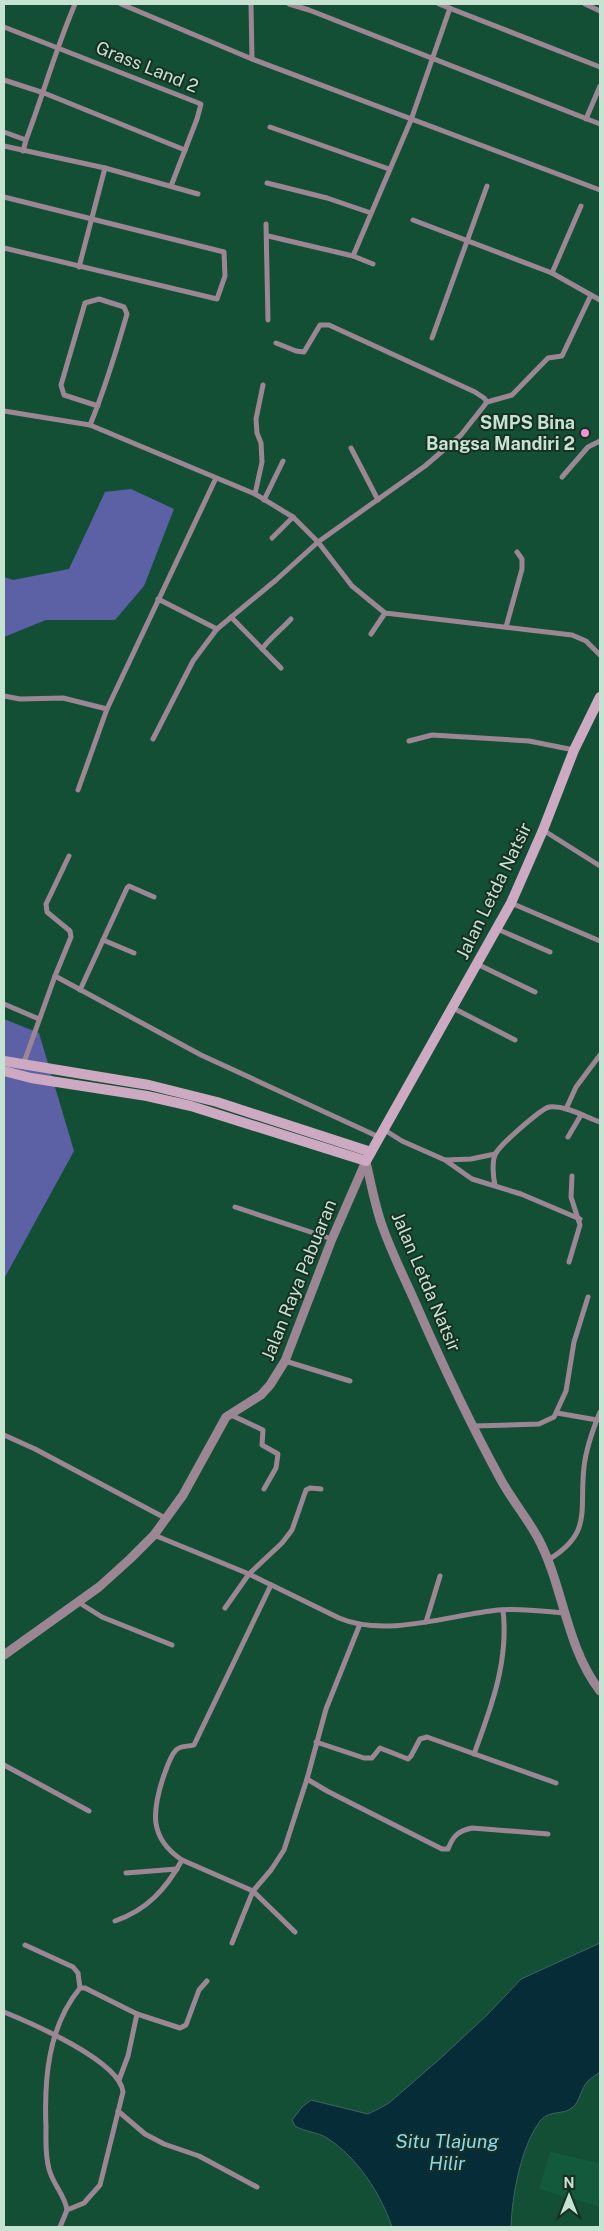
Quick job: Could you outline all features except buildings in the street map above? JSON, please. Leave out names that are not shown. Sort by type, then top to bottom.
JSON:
[{"type":"main road","name":"Jalan Letda Natsir","points":[[366,1162],[511,902],[543,830],[574,750],[600,697]]},
{"type":"main road","points":[[4,1061],[148,1085],[217,1102],[371,1152]]},
{"type":"main road","points":[[4,1071],[31,1078],[147,1096],[191,1106],[366,1162]]},
{"type":"street","points":[[23,151],[44,93],[58,46],[75,4]]},
{"type":"street","points":[[122,4],[252,59],[600,190]]},
{"type":"street","points":[[251,4],[252,59]]},
{"type":"street","points":[[289,4],[309,10],[600,124]]},
{"type":"street","points":[[309,10],[312,4]]},
{"type":"street","points":[[439,4],[600,67]]},
{"type":"street","points":[[585,4],[600,10]]},
{"type":"street","points":[[353,256],[410,120],[450,8]]},
{"type":"street","points":[[4,27],[58,46]]},
{"type":"street","name":"Grass Land 2","points":[[58,46],[201,104],[170,186]]},
{"type":"street","points":[[4,80],[44,93],[185,150]]},
{"type":"street","points":[[586,119],[600,86]]},
{"type":"street","points":[[270,127],[389,169]]},
{"type":"street","points":[[4,132],[26,140]]},
{"type":"street","points":[[4,146],[105,168],[198,194]]},
{"type":"street","points":[[79,268],[105,168]]},
{"type":"street","points":[[267,183],[327,198],[372,213]]},
{"type":"street","points":[[432,338],[486,186]]},
{"type":"street","points":[[4,197],[224,252],[225,276],[217,299],[79,268],[4,248]]},
{"type":"street","points":[[552,273],[580,206]]},
{"type":"street","points":[[413,220],[552,273],[600,300]]},
{"type":"street","points":[[266,224],[268,236],[268,320]]},
{"type":"street","points":[[268,236],[353,256],[373,264]]},
{"type":"street","points":[[153,739],[193,661],[217,629],[318,542],[425,466],[461,435],[487,402],[512,395],[548,358],[562,356],[591,295]]},
{"type":"street","points":[[90,425],[98,406],[127,314],[124,308],[99,299],[85,303],[61,384],[64,395],[98,406]]},
{"type":"street","points":[[276,343],[304,352],[320,325],[329,325],[475,392],[487,402]]},
{"type":"street","points":[[254,494],[262,462],[262,443],[257,433],[256,419],[263,385]]},
{"type":"street","points":[[4,411],[90,425],[254,494],[292,517],[318,542],[352,586],[385,613],[572,635],[586,641],[600,655]]},
{"type":"street","points":[[562,477],[588,447],[600,441]]},
{"type":"street","points":[[351,448],[378,500]]},
{"type":"street","points":[[264,500],[283,461]]},
{"type":"street","points":[[78,790],[107,709],[216,478]]},
{"type":"street","points":[[272,538],[292,517]]},
{"type":"street","points":[[506,627],[522,569],[522,559],[517,552]]},
{"type":"street","points":[[158,598],[217,629]]},
{"type":"street","points":[[371,634],[385,613]]},
{"type":"street","points":[[231,617],[281,668]]},
{"type":"street","points":[[262,649],[273,634],[282,629],[291,619]]},
{"type":"street","points":[[4,696],[20,699],[63,698],[107,709]]},
{"type":"street","points":[[409,741],[432,735],[529,741],[574,750]]},
{"type":"street","points":[[543,830],[600,866]]},
{"type":"street","points":[[23,1065],[71,937],[70,931],[47,912],[46,904],[69,856]]},
{"type":"street","points":[[80,990],[129,886],[154,897]]},
{"type":"street","points":[[511,902],[600,941]]},
{"type":"street","points":[[497,929],[550,952]]},
{"type":"street","points":[[103,940],[134,952]]},
{"type":"street","points":[[477,964],[535,992]]},
{"type":"street","points":[[55,976],[201,1055],[445,1160],[472,1179],[495,1185],[580,1219]]},
{"type":"street","points":[[4,1004],[39,1019]]},
{"type":"street","points":[[452,1007],[515,1040]]},
{"type":"street","points":[[566,1109],[576,1087],[600,1055]]},
{"type":"street","points":[[445,1160],[471,1159],[494,1154],[514,1134],[547,1108],[566,1109],[600,1122]]},
{"type":"street","points":[[568,1137],[580,1115]]},
{"type":"street","points":[[494,1154],[493,1177],[495,1185]]},
{"type":"street","name":"Jalan Raya Pabuaran","points":[[4,1654],[117,1572],[154,1535],[187,1489],[222,1422],[229,1414],[261,1396],[274,1380],[285,1361],[332,1239],[366,1162]]},
{"type":"street","name":"Jalan Letda Natsir","points":[[366,1162],[382,1226],[391,1249],[431,1338],[501,1480],[538,1538],[548,1560],[564,1613],[585,1668],[600,1691]]},
{"type":"street","points":[[568,1262],[578,1236],[580,1219],[571,1198],[572,1176]]},
{"type":"street","points":[[235,1207],[332,1239]]},
{"type":"street","points":[[474,1426],[539,1424],[550,1420],[557,1413],[568,1385],[574,1342],[588,1298]]},
{"type":"street","points":[[285,1361],[350,1382]]},
{"type":"street","points":[[548,1560],[562,1552],[578,1532],[583,1507],[584,1465],[600,1412]]},
{"type":"street","points":[[557,1413],[597,1420]]},
{"type":"street","points":[[229,1414],[263,1430],[262,1445],[278,1454],[276,1468],[264,1489]]},
{"type":"street","points":[[4,1435],[35,1448],[167,1519]]},
{"type":"street","points":[[225,1608],[249,1574],[282,1544],[292,1530],[306,1490],[310,1488],[321,1489]]},
{"type":"street","points":[[154,1535],[249,1574],[344,1620],[360,1624],[389,1625],[426,1622],[504,1610],[564,1613]]},
{"type":"street","points":[[426,1622],[440,1576]]},
{"type":"street","points":[[271,1585],[194,1745],[181,1747],[175,1751],[158,1794],[154,1812],[161,1839],[172,1853],[182,1860],[253,1891],[294,1932]]},
{"type":"street","points":[[78,1602],[102,1617],[172,1644]]},
{"type":"street","points":[[474,1754],[497,1688],[504,1643],[504,1610]]},
{"type":"street","points":[[232,1943],[253,1891],[277,1862],[284,1850],[307,1779],[331,1692],[360,1624]]},
{"type":"street","points":[[316,1742],[364,1758],[372,1758],[380,1748],[408,1758],[411,1756],[418,1741],[427,1737],[556,1783]]},
{"type":"street","points":[[4,1765],[89,1811]]},
{"type":"street","points":[[307,1779],[442,1849],[448,1849],[455,1834],[472,1828],[548,1834]]},
{"type":"street","points":[[115,1921],[144,1907],[155,1898],[182,1860]]},
{"type":"street","points":[[126,1873],[177,1868]]},
{"type":"street","points":[[25,1945],[73,1967],[78,1973],[80,1988],[65,2010],[56,2034],[46,2077],[46,2154],[54,2185],[66,2200],[67,2210],[60,2227]]},
{"type":"street","points":[[80,1988],[89,1989],[136,2014],[180,2028],[186,2025],[199,1990],[207,1981]]},
{"type":"street","points":[[4,2012],[56,2034],[106,2068],[119,2080],[123,2092],[100,2185],[84,2203],[67,2210]]},
{"type":"street","points":[[119,2080],[128,2056],[136,2014]]},
{"type":"street","points":[[118,2111],[145,2134],[164,2144],[199,2156],[257,2187]]},
{"type":"shaded area","points":[[131,489],[174,509],[144,586],[115,620],[46,620],[4,637],[4,577],[13,580],[69,569],[105,492]]},
{"type":"shaded area","points":[[4,1019],[39,1033],[74,1151],[5,1277]]},
{"type":"shaded area","points":[[550,2152],[600,2163],[600,2207],[539,2189]]},
{"type":"water","name":"Situ Tlajung Hilir","points":[[600,1943],[600,2072],[585,2084],[577,2102],[572,2108],[548,2115],[541,2120],[534,2131],[519,2171],[513,2201],[511,2227],[392,2227],[375,2189],[348,2155],[323,2136],[295,2126],[292,2120],[302,2107],[311,2100],[368,2114],[389,2103],[488,2014],[521,1979]]},
{"type":"place","name":"SMPS Bina Bangsa Mandiri 2","points":[[585,433]]}]
